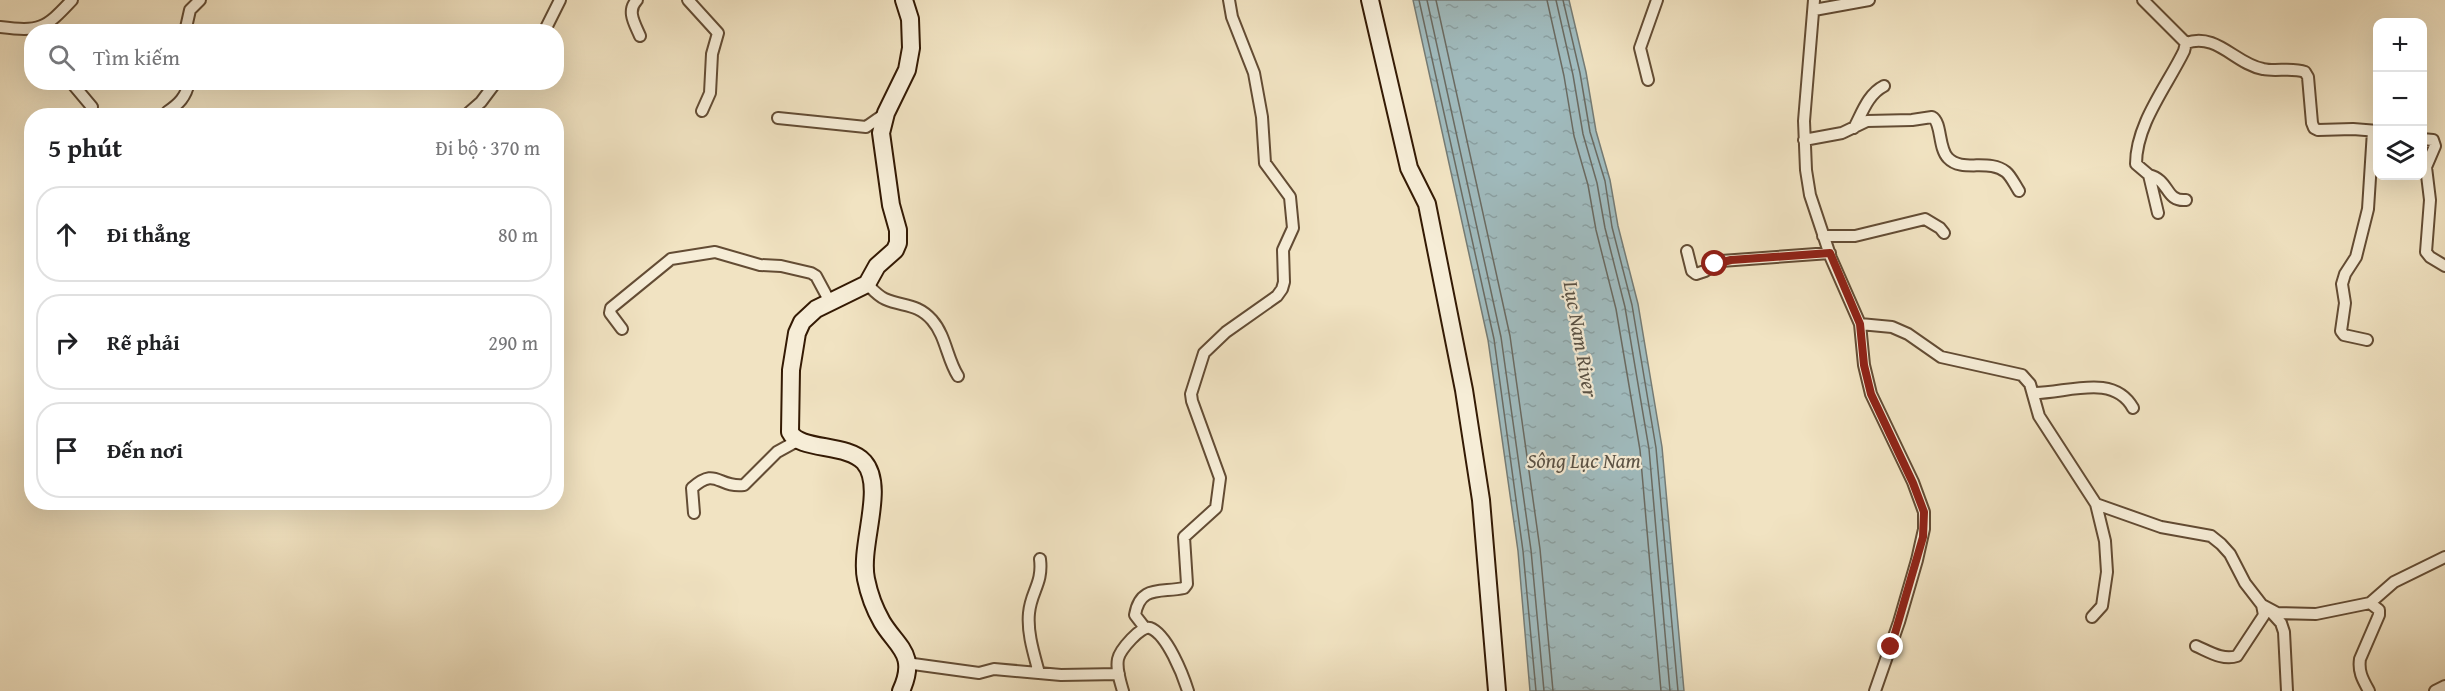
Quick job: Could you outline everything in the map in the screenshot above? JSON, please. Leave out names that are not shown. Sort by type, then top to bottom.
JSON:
[{"type":"street","points":[[46,24],[72,0]]},
{"type":"street","points":[[187,24],[190,10],[200,0]]},
{"type":"street","points":[[548,24],[560,0]]},
{"type":"street","points":[[637,0],[632,5],[631,12],[640,36]]},
{"type":"street","points":[[688,0],[718,33],[712,54],[710,93],[702,111]]},
{"type":"street","points":[[797,441],[790,432],[791,370],[797,333],[802,322],[830,302],[867,284],[877,266],[895,250],[899,236],[891,205],[881,133],[886,113],[907,70],[911,48],[911,25],[904,0]]},
{"type":"street","points":[[1188,691],[1171,652],[1155,631],[1145,628],[1135,615],[1140,600],[1148,592],[1184,588],[1187,584],[1184,537],[1216,508],[1220,478],[1192,401],[1191,394],[1196,376],[1204,353],[1226,332],[1277,296],[1282,289],[1283,250],[1293,228],[1290,197],[1265,163],[1262,117],[1254,74],[1232,17],[1229,0]]},
{"type":"street","points":[[1370,0],[1409,168],[1427,204],[1464,390],[1481,500],[1497,691]]},
{"type":"street","points":[[1648,80],[1640,48],[1658,0]]},
{"type":"street","points":[[1869,0],[1814,5],[1804,140],[1810,195],[1823,236],[1860,324],[1864,365],[1871,394],[1913,483],[1924,512],[1923,537],[1899,622],[1875,691]]},
{"type":"street","points":[[2143,0],[2186,43]]},
{"type":"street","points":[[0,27],[24,29]]},
{"type":"street","points":[[2186,43],[2195,40],[2206,41],[2263,69],[2305,72],[2308,77],[2314,128],[2318,130],[2373,131]]},
{"type":"street","points":[[2186,43],[2145,125],[2136,153],[2136,164],[2164,182],[2173,199],[2186,200]]},
{"type":"street","points":[[1854,128],[1870,96],[1884,86]]},
{"type":"street","points":[[78,90],[92,107]]},
{"type":"street","points":[[173,108],[180,103],[187,90]]},
{"type":"street","points":[[474,108],[490,90]]},
{"type":"street","points":[[778,118],[866,127],[886,113]]},
{"type":"street","points":[[1804,140],[1842,133],[1867,121],[1877,119],[1936,118],[1943,153],[1952,163],[1999,168],[2007,172],[2019,191]]},
{"type":"street","points":[[2428,139],[2445,143]]},
{"type":"street","points":[[2428,139],[2435,146],[2426,167],[2430,212],[2425,247],[2427,255],[2445,266]]},
{"type":"street","points":[[2367,340],[2344,335],[2341,331],[2345,303],[2342,284],[2345,274],[2356,257],[2368,210],[2373,154]]},
{"type":"street","points":[[2150,175],[2158,213]]},
{"type":"street","points":[[1823,236],[1855,236],[1925,219],[1944,233]]},
{"type":"street","points":[[1687,251],[1692,271],[1696,274],[1706,271],[1721,261],[1830,253]]},
{"type":"street","points":[[622,329],[610,313],[611,308],[671,259],[699,253],[724,253],[760,265],[781,266],[811,273],[816,276],[830,302]]},
{"type":"street","points":[[867,284],[885,299],[914,306],[932,320],[943,338],[949,361],[958,376]]},
{"type":"street","points":[[1860,324],[1892,327],[1919,340],[1928,350],[1941,357],[2022,375],[2030,384],[2039,416],[2096,504],[2105,541],[2107,572],[2102,606],[2092,617]]},
{"type":"street","points":[[2033,393],[2103,387],[2124,397],[2133,408]]},
{"type":"street","points":[[694,513],[692,488],[705,478],[712,477],[729,485],[744,485],[777,452],[797,441],[839,449],[859,457],[869,469],[873,486],[866,536],[866,581],[868,592],[883,623],[904,650],[906,680],[901,691]]},
{"type":"street","points":[[2096,504],[2161,527],[2211,536],[2230,554],[2245,583],[2281,623],[2284,632],[2287,691]]},
{"type":"street","points":[[2266,608],[2286,614],[2316,614],[2370,603],[2394,582],[2445,557]]},
{"type":"street","points":[[1039,673],[1032,643],[1029,612],[1041,573],[1040,559]]},
{"type":"street","points":[[2369,691],[2360,675],[2359,666],[2379,615],[2379,610],[2370,603]]},
{"type":"street","points":[[2196,646],[2217,656],[2231,658],[2237,656],[2264,615],[2266,608]]},
{"type":"street","points":[[1123,691],[1118,658],[1145,628]]},
{"type":"street","points":[[906,663],[971,672],[994,669],[1039,673],[1119,674]]},
{"type":"street","points":[[2435,691],[2445,686]]},
{"type":"water","name":"Sông Lục Nam","points":[[1413,0],[1569,0],[1586,72],[1596,131],[1610,180],[1618,226],[1638,304],[1662,447],[1684,691],[1530,691],[1518,551],[1488,340]]},
{"type":"route","points":[[1715,264],[1731,260],[1830,253],[1860,324],[1864,365],[1871,394],[1913,483],[1924,512],[1923,537],[1891,647]]},
{"type":"water label","name":"Lục Nam River","points":[[1581,339]]}]
